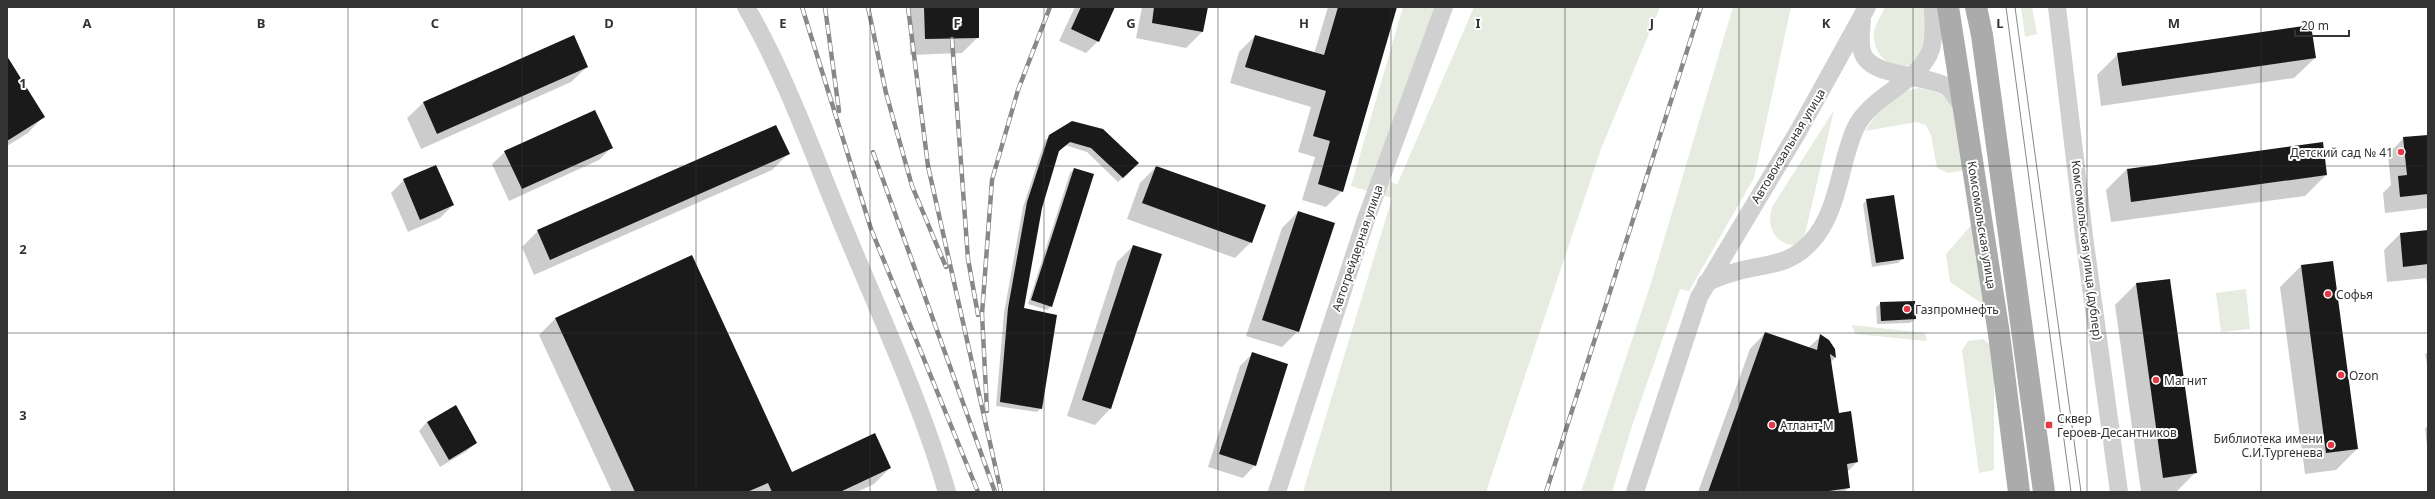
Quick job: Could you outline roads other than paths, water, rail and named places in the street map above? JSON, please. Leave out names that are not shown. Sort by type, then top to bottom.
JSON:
[{"type":"main road","name":"Комсомольская улица","points":[[1948,7],[1999,334],[2019,492]]},
{"type":"main road","name":"Комсомольская улица","points":[[1976,7],[1982,35],[2044,492]]},
{"type":"street","points":[[746,7],[787,93],[862,271],[935,450],[948,492]]},
{"type":"street","name":"Автогрейдерная улица","points":[[1278,492],[1366,219],[1444,7]]},
{"type":"street","points":[[1706,283],[1732,273],[1779,264],[1795,256],[1812,241],[1826,219],[1855,129],[1872,104],[1911,76],[1927,59],[1931,48],[1933,7]]},
{"type":"street","name":"Комсомольская улица (дублер)","points":[[2058,7],[2084,236],[2119,492]]},
{"type":"street","points":[[1865,12],[1860,38],[1863,54],[1868,62],[1876,68],[1911,76],[1947,87],[1964,109]]},
{"type":"street","name":"Автовокзальная улица","points":[[1635,492],[1699,297],[1799,130],[1865,12]]},
{"type":"tram line","points":[[2006,7],[2071,492]]},
{"type":"tram line","points":[[2015,7],[2081,492]]},
{"type":"railway","points":[[802,7],[871,229],[978,492]]},
{"type":"railway","points":[[825,7],[839,111]]},
{"type":"railway","points":[[868,7],[886,93],[912,186],[946,267]]},
{"type":"railway","points":[[908,7],[928,166],[1001,492]]},
{"type":"railway","points":[[987,411],[982,314],[992,180],[1018,90],[1050,7]]},
{"type":"railway","points":[[1546,492],[1701,7]]},
{"type":"railway","points":[[952,39],[968,259],[978,315]]},
{"type":"railway","points":[[873,152],[995,492]]},
{"type":"place","name":"Детский сад № 41","points":[[2401,152]]},
{"type":"place","name":"Софья","points":[[2328,294]]},
{"type":"place","name":"Газпромнефть","points":[[1907,309]]},
{"type":"place","name":"Ozon","points":[[2341,375]]},
{"type":"place","name":"Магнит","points":[[2156,380]]},
{"type":"place","name":"Атлант-М","points":[[1772,425]]},
{"type":"place","name":"Сквер Героев-Десантников","points":[[2049,425]]},
{"type":"place","name":"Библиотека имени С.И.Тургенева","points":[[2331,445]]}]
